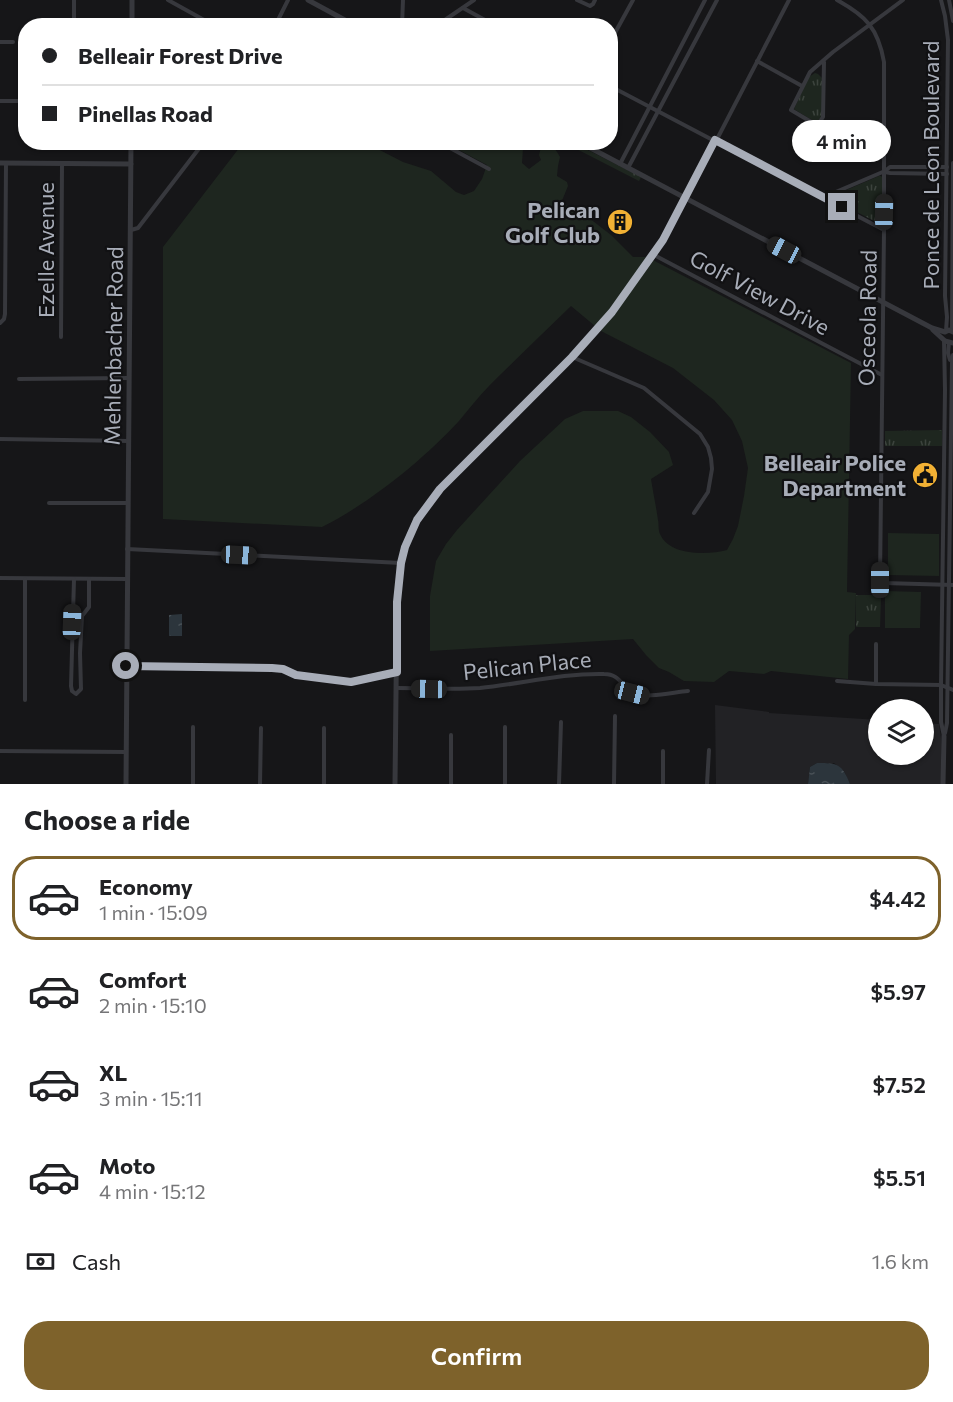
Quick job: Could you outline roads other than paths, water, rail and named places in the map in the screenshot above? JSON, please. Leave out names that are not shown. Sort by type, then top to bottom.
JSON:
[{"type":"street","points":[[74,0],[74,18]]},
{"type":"street","points":[[132,0],[132,18]]},
{"type":"street","points":[[168,0],[198,18]]},
{"type":"street","points":[[279,18],[288,0]]},
{"type":"street","points":[[308,0],[342,18]]},
{"type":"street","points":[[402,18],[403,0]]},
{"type":"street","points":[[448,18],[474,0]]},
{"type":"street","points":[[577,0],[590,6],[596,0]]},
{"type":"street","points":[[618,27],[633,0]]},
{"type":"street","points":[[620,164],[705,0]]},
{"type":"street","points":[[628,168],[717,0]]},
{"type":"street","points":[[394,784],[397,602],[401,563],[417,520],[440,489],[572,357],[612,312],[654,255],[686,199],[789,0]]},
{"type":"street","name":"Osceola Road","points":[[837,0],[854,9],[870,25],[878,38],[885,62],[880,580],[884,584],[942,585]]},
{"type":"street","points":[[824,62],[824,117],[819,123],[813,123],[791,110],[810,72],[903,0]]},
{"type":"street","name":"Ponce de Leon Boulevard","points":[[941,0],[948,40],[945,296],[949,337],[943,482],[941,639],[941,722],[944,736]]},
{"type":"street","points":[[949,0],[953,5]]},
{"type":"street","name":"Ponce de Leon Boulevard","points":[[949,0],[953,21]]},
{"type":"street","points":[[463,8],[481,18]]},
{"type":"street","points":[[0,42],[13,42]]},
{"type":"street","points":[[757,61],[802,86]]},
{"type":"street","points":[[618,90],[884,230]]},
{"type":"street","points":[[0,101],[18,101]]},
{"type":"street","name":"Mehlenbacher Road","points":[[126,784],[131,150]]},
{"type":"street","points":[[131,230],[138,228],[198,150]]},
{"type":"street","points":[[454,150],[489,169]]},
{"type":"street","points":[[594,150],[949,337]]},
{"type":"street","points":[[2,321],[3,163],[131,164]]},
{"type":"street","name":"Ezelle Avenue","points":[[61,337],[62,163]]},
{"type":"street","points":[[823,197],[885,171],[890,166],[953,165]]},
{"type":"street","name":"Ponce de Leon Boulevard","points":[[952,363],[948,353],[952,321],[953,165]]},
{"type":"street","points":[[885,171],[953,174]]},
{"type":"street","name":"Golf View Drive","points":[[654,255],[882,375]]},
{"type":"street","name":"Ponce de Leon Boulevard","points":[[943,784],[944,736],[951,689],[953,354]]},
{"type":"street","points":[[572,357],[644,388],[700,435],[708,447],[712,469],[708,492],[694,513]]},
{"type":"street","points":[[19,379],[129,378]]},
{"type":"street","points":[[0,439],[129,441]]},
{"type":"street","points":[[944,471],[952,471]]},
{"type":"street","points":[[943,482],[952,482]]},
{"type":"street","points":[[49,503],[127,503]]},
{"type":"street","points":[[127,549],[401,563]]},
{"type":"street","points":[[0,578],[127,579]]},
{"type":"street","points":[[25,579],[25,700]]},
{"type":"street","points":[[74,579],[71,686],[72,691],[76,694],[81,689],[82,616],[89,607],[89,579]]},
{"type":"street","points":[[942,585],[951,585]]},
{"type":"street","points":[[941,639],[951,639]]},
{"type":"street","points":[[876,644],[876,684]]},
{"type":"street","points":[[126,666],[272,668],[283,669],[296,675],[351,682],[397,672]]},
{"type":"street","name":"Pelican Place","points":[[397,688],[480,688],[570,676],[605,674],[616,676],[632,693],[644,696],[688,691]]},
{"type":"street","points":[[837,681],[941,686],[951,689]]},
{"type":"street","points":[[614,784],[615,716]]},
{"type":"street","points":[[560,784],[561,722]]},
{"type":"street","points":[[193,727],[193,784]]},
{"type":"street","points":[[505,727],[505,784]]},
{"type":"street","points":[[260,784],[261,728]]},
{"type":"street","points":[[324,728],[324,784]]},
{"type":"street","points":[[451,735],[451,784]]},
{"type":"street","points":[[707,784],[709,750]]},
{"type":"street","points":[[0,751],[126,752]]},
{"type":"street","points":[[663,751],[663,784]]},
{"type":"water","points":[[182,614],[182,636],[169,636],[169,615]]},
{"type":"water","points":[[817,763],[835,764],[842,769],[850,784],[808,784],[810,767]]},
{"type":"place","name":"Pelican Golf Club","points":[[620,222]]},
{"type":"place","name":"Belleair Police Department","points":[[925,475]]}]
